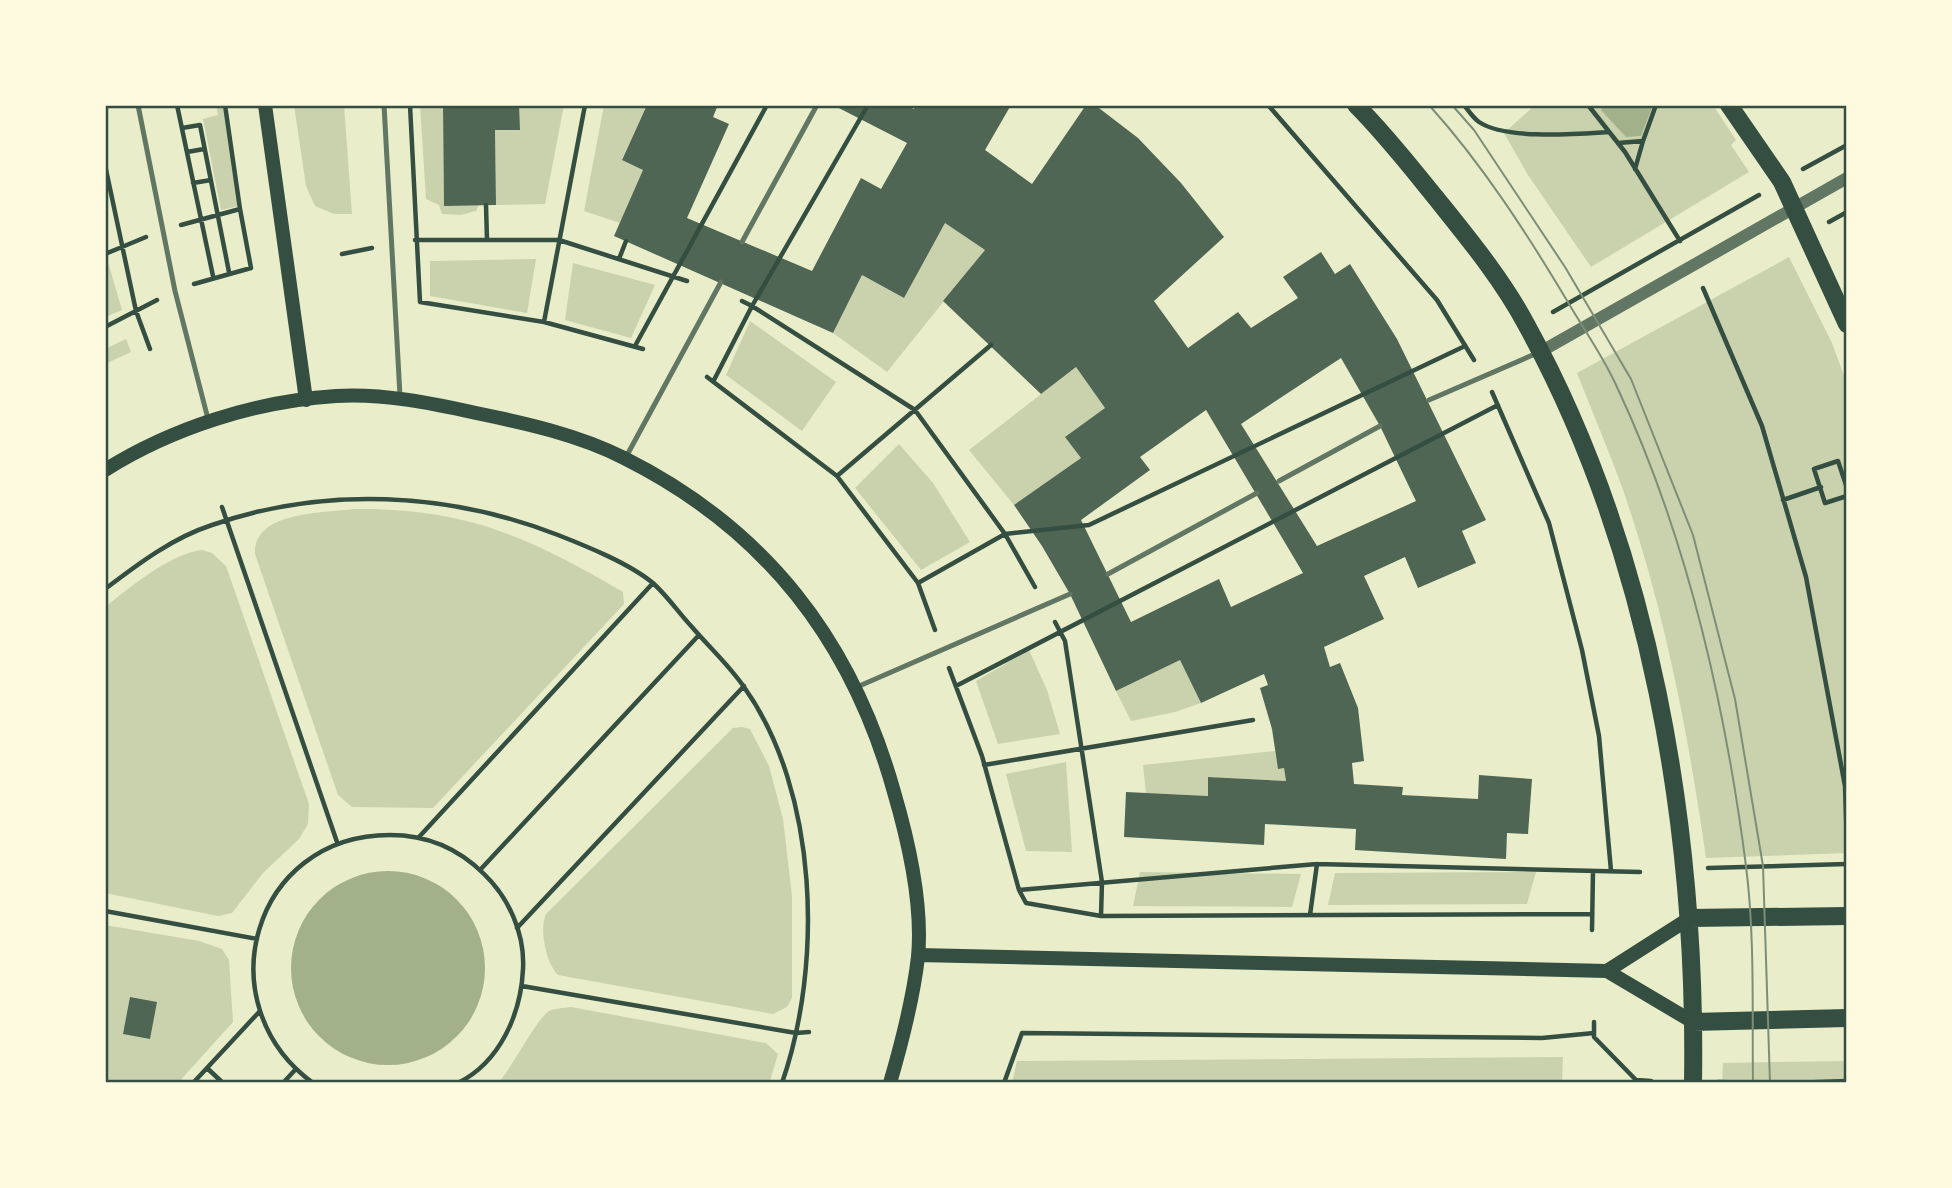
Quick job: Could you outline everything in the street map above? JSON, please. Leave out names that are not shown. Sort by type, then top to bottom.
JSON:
[{"type":"main road","points":[[265,105],[306,400]]},
{"type":"main road","points":[[1356,105],[1380,129],[1475,246],[1526,323],[1598,477],[1640,617],[1667,751],[1690,918],[1693,1083]]},
{"type":"main road","points":[[1729,105],[1782,182],[1847,324]]},
{"type":"main road","points":[[105,470],[209,421],[335,396],[400,399],[523,423],[625,458],[693,498],[746,542],[798,594],[832,642],[857,687],[882,747],[902,820],[915,888],[918,955],[905,1030],[890,1083]]},
{"type":"main road","points":[[1607,971],[1690,918],[1847,916]]},
{"type":"main road","points":[[918,955],[1607,971],[1693,1022],[1847,1018]]},
{"type":"street","points":[[1539,352],[1847,178]]},
{"type":"lane","points":[[138,105],[175,291],[209,421]]},
{"type":"lane","points":[[384,105],[400,399]]},
{"type":"lane","points":[[742,242],[817,105]]},
{"type":"lane","points":[[625,458],[721,282]]},
{"type":"lane","points":[[1429,400],[1539,352]]},
{"type":"lane","points":[[1279,481],[1380,426]]},
{"type":"lane","points":[[1108,574],[1257,493]]},
{"type":"lane","points":[[857,687],[1046,607],[1070,594]]},
{"type":"path","points":[[185,105],[178,106],[213,276],[251,268],[225,105]]},
{"type":"path","points":[[410,105],[420,302],[544,322],[643,349]]},
{"type":"path","points":[[544,322],[584,105]]},
{"type":"path","points":[[635,346],[767,105]]},
{"type":"path","points":[[714,380],[752,306],[868,105]]},
{"type":"path","points":[[918,583],[1004,534],[1089,525],[1465,346],[1437,300],[1268,105]]},
{"type":"path","points":[[1464,105],[1479,122],[1510,131],[1532,134],[1609,132]]},
{"type":"path","points":[[1588,105],[1618,143],[1680,241]]},
{"type":"path","points":[[1635,169],[1656,105]]},
{"type":"path","points":[[182,128],[200,125],[229,272]]},
{"type":"path","points":[[1618,143],[1643,141]]},
{"type":"path","points":[[1553,312],[1847,145]]},
{"type":"path","points":[[187,152],[204,149]]},
{"type":"path","points":[[105,165],[136,311],[150,349]]},
{"type":"path","points":[[193,183],[211,180]]},
{"type":"path","points":[[486,205],[486,240]]},
{"type":"path","points":[[105,254],[162,231],[240,209]]},
{"type":"path","points":[[1830,221],[1847,212]]},
{"type":"path","points":[[417,240],[559,240],[687,281]]},
{"type":"path","points":[[619,259],[626,241]]},
{"type":"path","points":[[1703,288],[1762,426],[1806,577],[1845,786],[1847,845]]},
{"type":"path","points":[[105,327],[175,291]]},
{"type":"path","points":[[742,302],[915,410],[1004,534],[1065,641],[1102,882],[1101,916]]},
{"type":"path","points":[[837,476],[991,345]]},
{"type":"path","points":[[707,377],[837,476],[918,583],[984,765],[1019,890],[1026,903],[1101,916],[1592,914]]},
{"type":"path","points":[[956,686],[1498,405],[1549,523],[1582,650],[1599,736],[1611,872]]},
{"type":"path","points":[[1847,488],[1839,461],[1814,469],[1825,503],[1847,496]]},
{"type":"path","points":[[1783,500],[1821,488]]},
{"type":"path","points":[[105,589],[159,550],[211,525],[306,504],[370,499],[423,500],[492,512],[572,541],[653,583],[744,686],[775,746],[794,802],[808,911],[803,992],[796,1033],[782,1083]]},
{"type":"path","points":[[222,507],[337,842]]},
{"type":"path","points":[[419,837],[653,583]]},
{"type":"path","points":[[481,870],[699,635]]},
{"type":"path","points":[[517,928],[744,686]]},
{"type":"path","points":[[984,765],[1253,720]]},
{"type":"path","points":[[313,1083],[295,1070],[278,1049],[260,1011],[252,974],[261,921],[289,875],[305,860],[337,842],[355,837],[385,835],[419,837],[458,852],[499,888],[517,928],[524,965],[522,986],[503,1042],[485,1062],[458,1083]]},
{"type":"path","points":[[1019,890],[1317,864],[1640,872]]},
{"type":"path","points":[[1310,915],[1317,864]]},
{"type":"path","points":[[1707,869],[1847,864]]},
{"type":"path","points":[[1592,930],[1593,871]]},
{"type":"path","points":[[105,911],[257,939]]},
{"type":"path","points":[[522,986],[796,1033],[809,1032]]},
{"type":"path","points":[[193,1083],[260,1011]]},
{"type":"path","points":[[1594,1022],[1594,1033],[1636,1080],[1651,1081]]},
{"type":"path","points":[[1004,1083],[1022,1033],[1542,1038],[1594,1033]]},
{"type":"path","points":[[207,1068],[223,1083]]},
{"type":"path","points":[[283,1083],[295,1070]]},
{"type":"path","points":[[1716,1082],[1755,1083]]},
{"type":"path","points":[[1793,1083],[1847,1082]]},
{"type":"shaded area","points":[[216,105],[224,105],[239,206],[221,210],[203,119],[218,115]]},
{"type":"shaded area","points":[[294,105],[344,105],[352,214],[334,214],[315,206],[306,186]]},
{"type":"shaded area","points":[[420,105],[443,105],[444,205],[479,205],[476,211],[461,215],[442,214],[439,205],[426,199]]},
{"type":"shaded area","points":[[519,105],[564,105],[545,204],[496,205],[495,130],[519,130]]},
{"type":"shaded area","points":[[604,105],[647,105],[622,159],[643,170],[620,223],[584,211]]},
{"type":"shaded area","points":[[1535,105],[1713,105],[1736,140],[1731,145],[1749,172],[1591,267],[1528,175],[1504,133]]},
{"type":"shaded area","points":[[1603,105],[1653,105],[1641,136],[1626,137],[1601,110]]},
{"type":"shaded area","points":[[945,223],[985,250],[887,372],[833,333],[862,275],[904,298]]},
{"type":"shaded area","points":[[1789,257],[1832,343],[1847,384],[1847,853],[1706,858],[1683,717],[1650,578],[1622,487],[1577,373]]},
{"type":"shaded area","points":[[536,259],[527,313],[430,296],[430,261]]},
{"type":"shaded area","points":[[108,262],[122,310],[105,317],[105,263]]},
{"type":"shaded area","points":[[573,263],[655,285],[631,338],[565,320]]},
{"type":"shaded area","points":[[750,321],[836,382],[802,431],[726,375]]},
{"type":"shaded area","points":[[126,339],[131,352],[105,364],[105,349]]},
{"type":"shaded area","points":[[1076,367],[1105,408],[1066,437],[1081,458],[1014,505],[969,450]]},
{"type":"shaded area","points":[[899,444],[933,483],[970,542],[921,570],[855,488]]},
{"type":"shaded area","points":[[355,509],[395,510],[464,520],[526,541],[623,592],[624,604],[433,808],[352,807],[338,795],[255,554],[257,540],[265,529],[278,522],[309,514]]},
{"type":"shaded area","points":[[202,550],[212,553],[226,566],[309,804],[308,824],[299,839],[263,873],[232,913],[218,916],[105,893],[105,607],[164,564]]},
{"type":"shaded area","points":[[1029,650],[1047,690],[1060,734],[998,744],[976,681]]},
{"type":"shaded area","points":[[1180,660],[1201,703],[1175,712],[1131,721],[1116,691]]},
{"type":"shaded area","points":[[733,728],[750,729],[769,766],[783,819],[792,896],[792,998],[787,1007],[773,1014],[558,975],[550,963],[545,946],[543,928],[546,914]]},
{"type":"shaded area","points":[[1275,751],[1278,768],[1284,768],[1286,781],[1209,777],[1208,796],[1146,793],[1143,765]]},
{"type":"shaded area","points":[[1066,762],[1072,852],[1026,851],[1006,774]]},
{"type":"shaded area","points":[[388,871],[425,878],[457,899],[478,931],[485,968],[478,1005],[457,1037],[425,1058],[388,1065],[351,1058],[319,1037],[298,1005],[291,968],[298,931],[319,899],[351,878]]},
{"type":"shaded area","points":[[1140,872],[1301,874],[1292,907],[1133,906]]},
{"type":"shaded area","points":[[1536,872],[1527,904],[1328,905],[1335,873]]},
{"type":"shaded area","points":[[105,925],[199,941],[222,949],[229,960],[233,1022],[178,1083],[105,1083]]},
{"type":"shaded area","points":[[571,1007],[766,1043],[778,1054],[770,1081],[498,1083],[544,1015],[552,1010]]},
{"type":"shaded area","points":[[1563,1057],[1562,1083],[1012,1083],[1017,1061]]},
{"type":"shaded area","points":[[1847,1061],[1847,1083],[1722,1083],[1723,1063]]},
{"type":"building","points":[[443,105],[519,105],[520,130],[495,130],[496,205],[444,206]]},
{"type":"building","points":[[647,105],[718,105],[713,117],[729,124],[687,218],[812,271],[861,178],[881,189],[907,143],[833,105],[905,105],[914,109],[916,105],[1011,105],[985,150],[1032,184],[1086,105],[1095,105],[1138,138],[1181,183],[1224,237],[1154,301],[1188,348],[1238,312],[1251,328],[1298,298],[1283,277],[1321,252],[1335,274],[1350,264],[1397,339],[1486,520],[1462,531],[1476,563],[1418,588],[1405,557],[1364,576],[1384,619],[1324,647],[1330,667],[1340,663],[1358,708],[1364,761],[1352,763],[1354,784],[1403,787],[1402,795],[1478,799],[1479,775],[1532,779],[1528,834],[1507,833],[1506,859],[1355,850],[1356,829],[1265,824],[1264,845],[1124,837],[1126,792],[1208,796],[1208,777],[1286,781],[1284,768],[1278,769],[1272,729],[1260,688],[1268,685],[1264,674],[1201,703],[1180,660],[1116,691],[1070,594],[1014,505],[1081,458],[1065,437],[1105,408],[1076,367],[1041,394],[943,301],[985,250],[945,223],[904,298],[862,275],[833,333],[614,236],[643,170],[622,160]],"holes":[[[1341,358],[1380,426],[1416,501],[1317,546],[1241,424]],[[1206,410],[1303,573],[1231,607],[1219,579],[1131,622],[1081,520],[1150,470],[1140,457]]]},
{"type":"building","points":[[130,997],[157,1002],[150,1039],[123,1034]]},
{"type":"tram line","points":[[1429,105],[1504,201],[1600,355],[1642,444],[1664,502],[1700,621],[1727,743],[1737,805],[1751,920],[1753,1083]]},
{"type":"tram line","points":[[1452,105],[1474,130],[1565,267],[1631,379],[1693,535],[1735,699],[1763,866],[1770,1083]]}]
